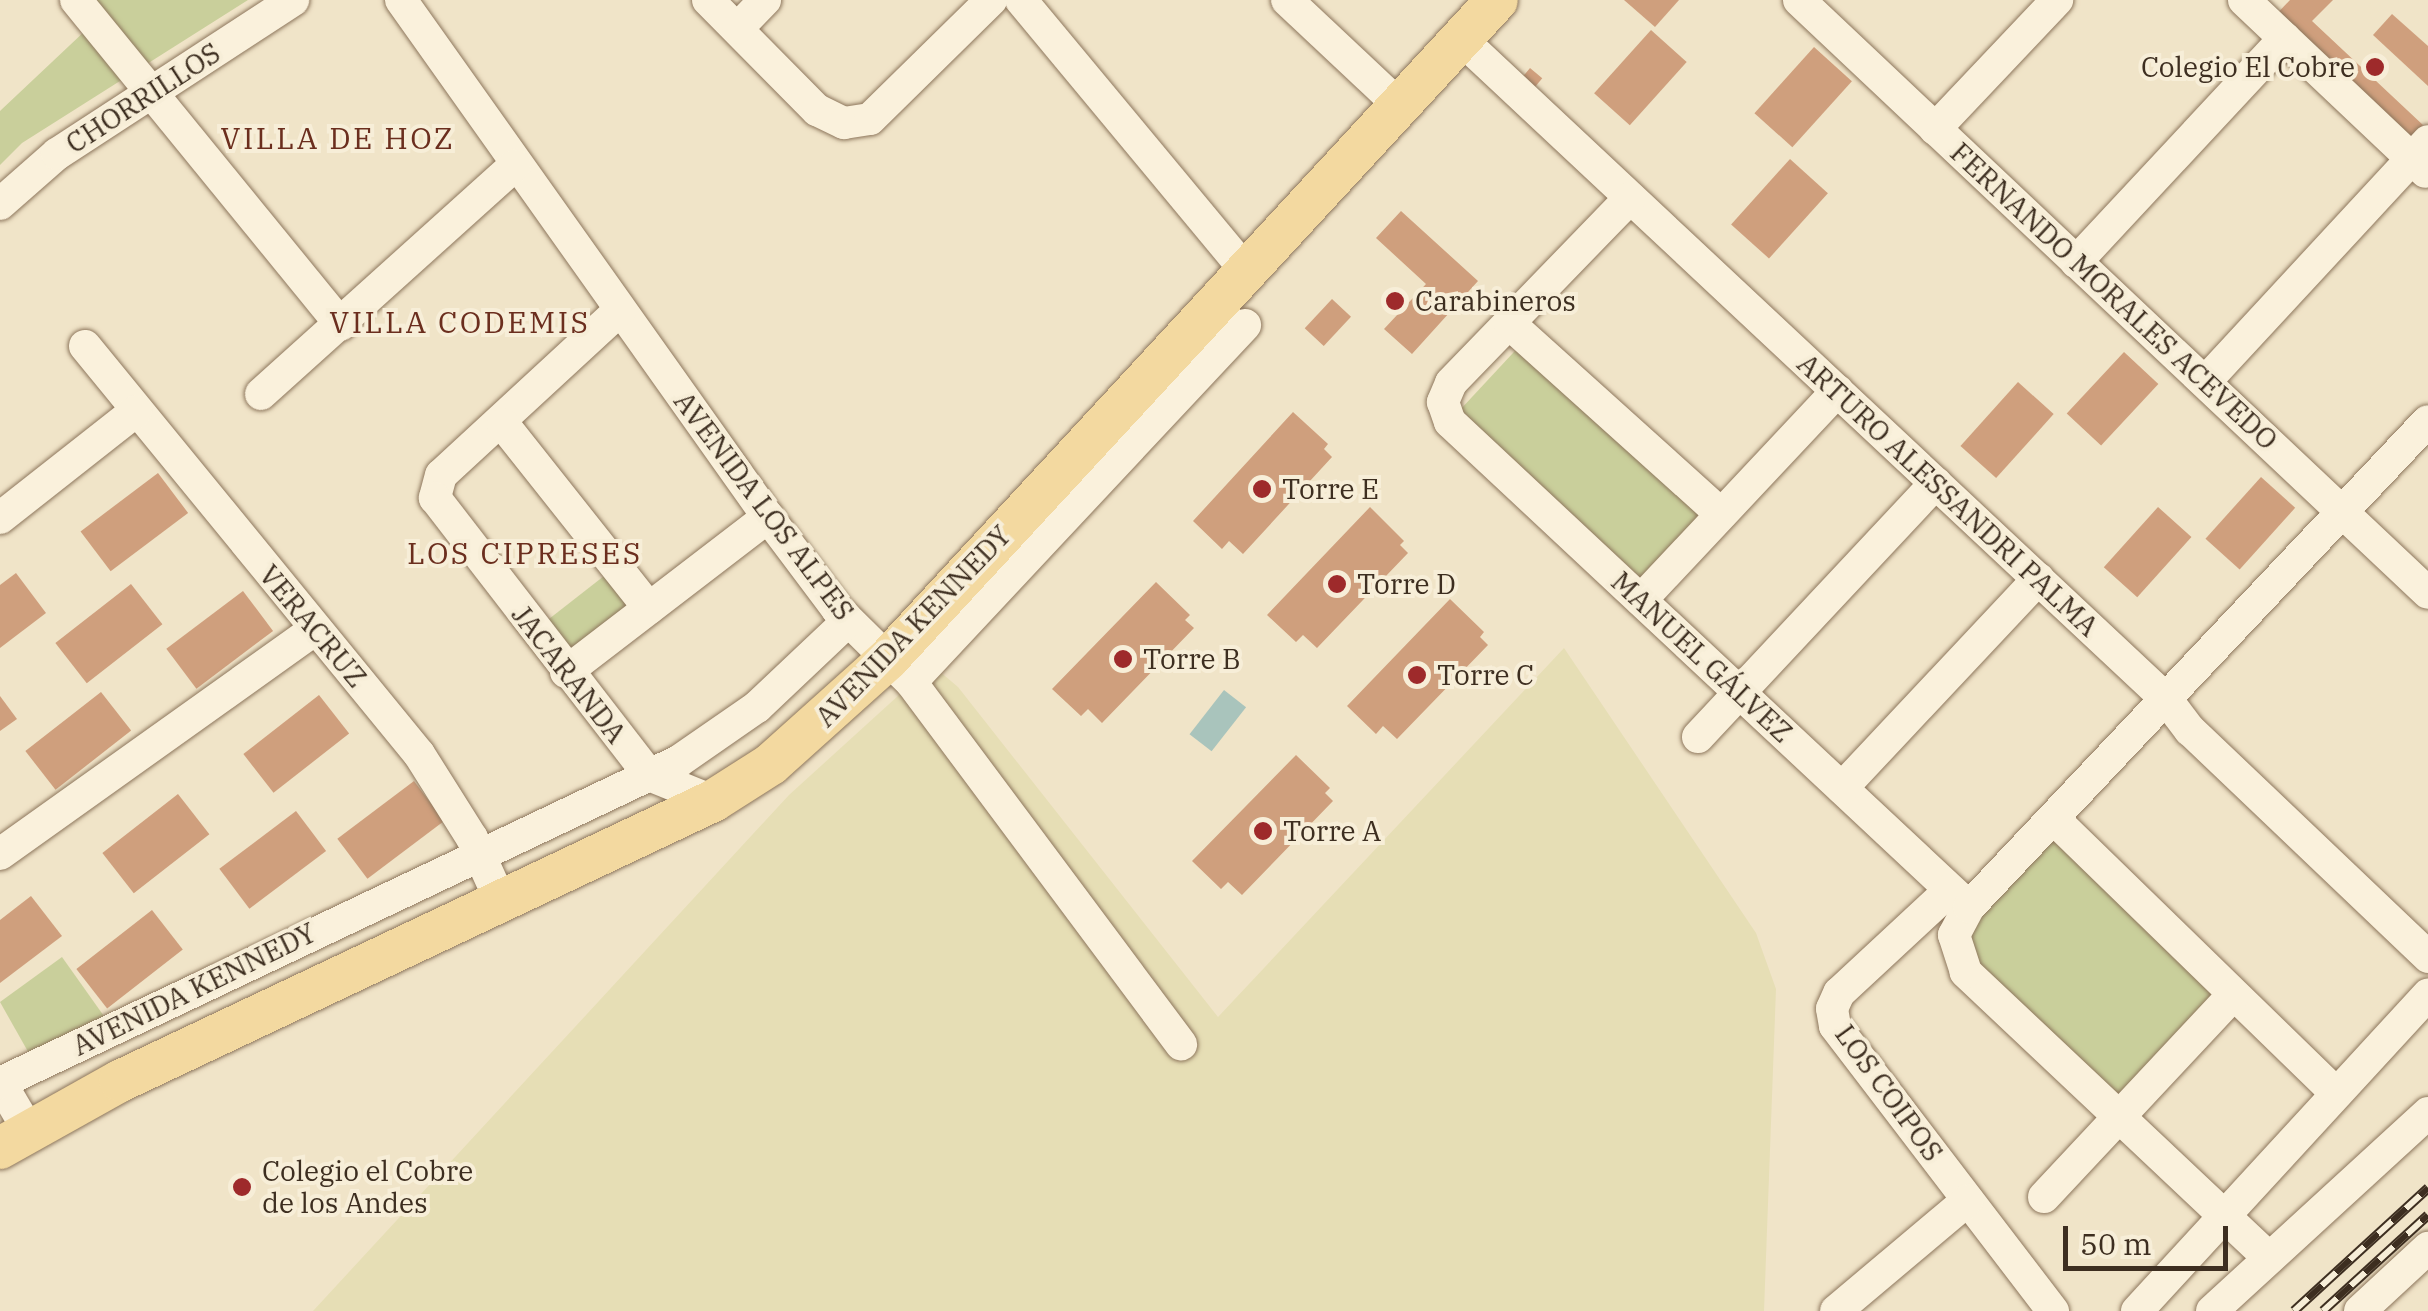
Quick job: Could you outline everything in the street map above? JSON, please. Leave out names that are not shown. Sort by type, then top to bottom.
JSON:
[{"type":"main road","name":"AVENIDA KENNEDY","points":[[7,1110],[120,1081],[714,801],[900,671],[1090,464],[1244,270],[1497,0]]},
{"type":"street","points":[[76,0],[341,325]]},
{"type":"street","name":"CHORRILLOS","points":[[0,204],[57,154],[293,0]]},
{"type":"street","name":"AVENIDA LOS ALPES","points":[[401,0],[768,517],[848,621],[900,671],[1181,1044]]},
{"type":"street","points":[[708,0],[816,110],[844,123],[870,120],[990,0]]},
{"type":"street","points":[[738,28],[765,0]]},
{"type":"street","points":[[1021,0],[1244,270]]},
{"type":"street","points":[[1287,0],[1399,106]]},
{"type":"street","name":"FERNANDO MORALES ACEVEDO","points":[[1799,0],[2428,593]]},
{"type":"street","points":[[1935,129],[2057,0]]},
{"type":"street","points":[[2205,382],[2423,158],[2244,0]]},
{"type":"street","points":[[2076,262],[2284,38]]},
{"type":"street","name":"ARTURO ALESSANDRI PALMA","points":[[1461,39],[2167,700],[2190,730],[2428,956]]},
{"type":"street","points":[[261,394],[515,165]]},
{"type":"street","points":[[1630,198],[1510,324],[1721,514]]},
{"type":"street","name":"JACARANDA","points":[[620,310],[503,424],[441,476],[435,498],[649,775]]},
{"type":"street","name":"MANUEL GÁLVEZ","points":[[1510,324],[1451,383],[1443,402],[1450,422],[1959,898]]},
{"type":"street","name":"AVENIDA KENNEDY","points":[[1090,464],[1245,326]]},
{"type":"street","name":"VERACRUZ","points":[[85,346],[419,754],[479,850],[501,902]]},
{"type":"street","points":[[1641,600],[1837,391]]},
{"type":"street","points":[[0,518],[136,411]]},
{"type":"street","points":[[2270,1258],[2120,1112],[1966,972],[1954,935],[1959,898],[2054,820],[2428,422]]},
{"type":"street","points":[[503,424],[649,608]]},
{"type":"street","points":[[1698,737],[1936,484]]},
{"type":"street","points":[[566,672],[768,517]]},
{"type":"street","points":[[1842,788],[2038,579]]},
{"type":"street","name":"AVENIDA KENNEDY","points":[[7,1110],[479,850],[649,775],[730,728],[848,621]]},
{"type":"street","points":[[0,854],[315,629]]},
{"type":"street","points":[[649,775],[714,801]]},
{"type":"street","points":[[2054,820],[2335,1092]]},
{"type":"street","name":"LOS COIPOS","points":[[1959,898],[1839,992],[1832,1009],[1836,1026],[1968,1200],[2038,1305]]},
{"type":"street","points":[[2044,1197],[2233,995]]},
{"type":"street","points":[[2137,1311],[2428,995]]},
{"type":"street","points":[[2212,1311],[2428,1113]]},
{"type":"street","points":[[1836,1311],[1968,1200]]},
{"type":"street","points":[[2360,1311],[2428,1248]]},
{"type":"shaded area","points":[[1564,648],[1756,933],[1776,989],[1764,1311],[313,1311],[789,795],[932,665],[958,687],[1218,1017]]},
{"type":"green space","points":[[96,0],[248,0],[22,143],[0,165],[0,111],[104,13]]},
{"type":"green space","points":[[1527,338],[1713,512],[1647,584],[1460,410]]},
{"type":"green space","points":[[604,576],[632,612],[557,671],[529,634]]},
{"type":"green space","points":[[2055,832],[2222,997],[2122,1098],[1974,963],[1969,950],[1971,919]]},
{"type":"green space","points":[[62,957],[106,1019],[31,1057],[0,1002]]},
{"type":"water","points":[[1224,690],[1246,707],[1212,751],[1190,734]]},
{"type":"building","points":[[1624,0],[1679,0],[1655,27]]},
{"type":"building","points":[[2290,0],[2333,0],[2312,21],[2423,125],[2403,146],[2270,21]]},
{"type":"building","points":[[2392,14],[2428,46],[2428,86],[2373,35]]},
{"type":"building","points":[[1651,30],[1687,62],[1630,125],[1594,93]]},
{"type":"building","points":[[1814,47],[1852,81],[1792,147],[1754,113]]},
{"type":"building","points":[[1530,68],[1542,78],[1533,90],[1520,79]]},
{"type":"building","points":[[1790,159],[1828,193],[1769,259],[1731,224]]},
{"type":"building","points":[[1401,211],[1478,281],[1412,354],[1384,329],[1426,284],[1376,238]]},
{"type":"building","points":[[1332,299],[1351,317],[1324,346],[1305,328]]},
{"type":"building","points":[[2124,352],[2158,384],[2101,445],[2067,413]]},
{"type":"building","points":[[2018,382],[2054,414],[1996,478],[1960,446]]},
{"type":"building","name":"Torre E","points":[[1293,412],[1328,444],[1324,449],[1332,457],[1243,554],[1229,541],[1222,549],[1193,521]]},
{"type":"building","points":[[158,473],[188,513],[111,571],[81,531]]},
{"type":"building","points":[[2261,477],[2295,508],[2240,569],[2205,539]]},
{"type":"building","name":"Torre D","points":[[1370,507],[1404,541],[1400,545],[1408,553],[1317,648],[1303,635],[1296,642],[1267,615]]},
{"type":"building","points":[[2158,507],[2191,537],[2137,597],[2104,567]]},
{"type":"building","points":[[16,573],[46,613],[0,648],[0,585]]},
{"type":"building","name":"Torre B","points":[[1156,582],[1190,615],[1185,620],[1194,628],[1102,723],[1088,709],[1081,716],[1052,689]]},
{"type":"building","points":[[131,584],[162,624],[87,683],[55,643]]},
{"type":"building","points":[[243,591],[273,631],[196,689],[166,649]]},
{"type":"building","name":"Torre C","points":[[1450,599],[1484,632],[1480,637],[1488,645],[1397,739],[1383,726],[1376,734],[1347,706]]},
{"type":"building","points":[[101,692],[131,731],[56,790],[25,751]]},
{"type":"building","points":[[319,695],[349,734],[274,793],[243,754]]},
{"type":"building","points":[[0,696],[17,719],[0,731]]},
{"type":"building","name":"Torre A","points":[[1296,755],[1330,788],[1325,793],[1333,801],[1242,895],[1228,882],[1221,889],[1192,861]]},
{"type":"building","points":[[414,781],[444,821],[367,879],[337,839]]},
{"type":"building","points":[[178,794],[209,834],[134,893],[102,853]]},
{"type":"building","points":[[296,811],[326,851],[249,909],[219,869]]},
{"type":"building","points":[[31,896],[62,936],[0,983],[0,920]]},
{"type":"building","points":[[152,910],[183,949],[107,1009],[76,969]]},
{"type":"railway","points":[[2294,1311],[2428,1188]]},
{"type":"railway","points":[[2323,1311],[2428,1215]]},
{"type":"place","name":"Colegio El Cobre","points":[[2375,67]]},
{"type":"place","name":"Carabineros","points":[[1395,301]]},
{"type":"place","name":"Torre E","points":[[1262,489]]},
{"type":"place","name":"Torre D","points":[[1337,584]]},
{"type":"place","name":"Torre B","points":[[1123,659]]},
{"type":"place","name":"Torre C","points":[[1417,675]]},
{"type":"place","name":"Torre A","points":[[1263,831]]},
{"type":"place","name":"Colegio el Cobre de los Andes","points":[[242,1187]]},
{"type":"district","name":"VILLA DE HOZ","points":[[338,138]]},
{"type":"district","name":"VILLA CODEMIS","points":[[460,322]]},
{"type":"district","name":"LOS CIPRESES","points":[[525,553]]}]
